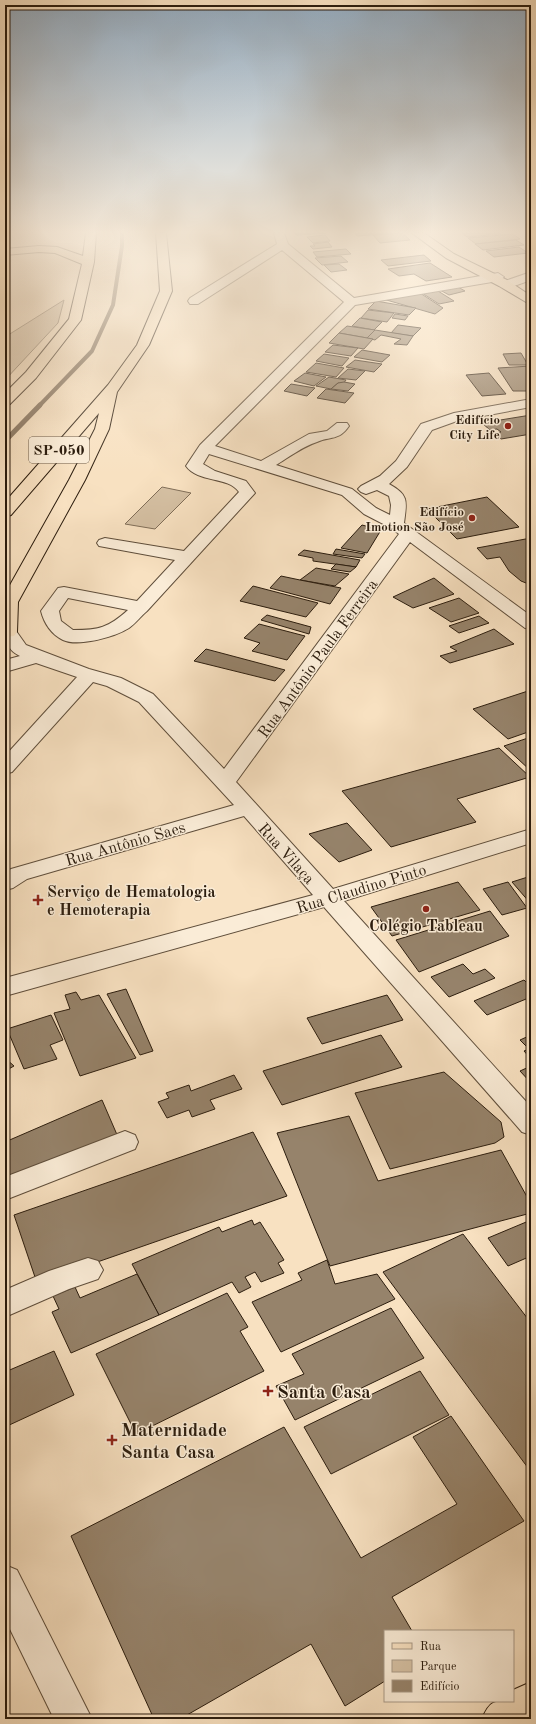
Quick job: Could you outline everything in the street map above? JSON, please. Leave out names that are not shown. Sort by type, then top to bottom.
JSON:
[{"type":"main road","points":[[5,401],[31,375],[75,320],[76,313]]},
{"type":"main road","name":"SP-050","points":[[5,512],[113,388],[143,345],[156,313]]},
{"type":"main road","points":[[7,634],[10,602],[77,480],[102,429],[113,388]]},
{"type":"street","points":[[141,607],[64,592],[50,611],[53,623],[69,636],[101,635],[123,624],[141,607],[247,493],[241,484],[210,474],[194,466],[205,448],[340,313]]},
{"type":"street","points":[[205,448],[347,492],[361,491],[380,485],[410,454],[426,427],[454,417],[531,403]]},
{"type":"street","points":[[263,466],[314,437],[331,435],[342,426]]},
{"type":"street","points":[[380,485],[396,494],[400,505],[402,529]]},
{"type":"street","points":[[347,492],[370,511],[402,529],[531,624]]},
{"type":"street","name":"Rua Antônio Paula Ferreira","points":[[226,782],[402,529]]},
{"type":"street","points":[[105,543],[187,557]]},
{"type":"street","name":"Rua Vilaça","points":[[7,634],[20,649],[37,657],[114,682],[146,698],[226,782],[247,808],[531,1125]]},
{"type":"street","points":[[5,666],[37,657]]},
{"type":"street","points":[[5,768],[89,675]]},
{"type":"street","name":"Rua Antônio Saes","points":[[5,884],[19,874],[247,808]]},
{"type":"street","name":"Rua Claudino Pinto","points":[[5,987],[329,898],[531,836]]},
{"type":"street","points":[[5,1189],[125,1142]]},
{"type":"street","points":[[5,1304],[59,1280],[88,1270]]},
{"type":"street","points":[[5,1582],[73,1719]]},
{"type":"green space","points":[[43,313],[60,313],[58,323],[5,380],[5,337]]},
{"type":"green space","points":[[162,487],[191,493],[155,529],[125,524]]},
{"type":"building","points":[[365,313],[394,313],[387,322],[361,318]]},
{"type":"building","points":[[395,314],[408,316],[405,320],[392,318]]},
{"type":"building","points":[[360,318],[382,322],[374,330],[352,326]]},
{"type":"building","points":[[398,325],[421,328],[413,336],[391,333]]},
{"type":"building","points":[[347,326],[375,330],[367,338],[339,333]]},
{"type":"building","points":[[375,330],[413,336],[407,345],[394,344],[401,339],[381,335],[375,340],[367,338]]},
{"type":"building","points":[[339,333],[373,339],[364,349],[329,343]]},
{"type":"building","points":[[333,345],[358,348],[351,356],[325,352]]},
{"type":"building","points":[[362,350],[390,355],[382,362],[354,357]]},
{"type":"building","points":[[521,353],[528,365],[509,365],[503,354]]},
{"type":"building","points":[[324,354],[349,358],[342,366],[316,361]]},
{"type":"building","points":[[355,360],[382,364],[374,372],[346,367]]},
{"type":"building","points":[[316,363],[344,368],[336,377],[306,372]]},
{"type":"building","points":[[531,366],[531,391],[513,391],[498,368]]},
{"type":"building","points":[[348,369],[365,371],[356,380],[338,378]]},
{"type":"building","points":[[305,373],[326,377],[314,386],[294,381]]},
{"type":"building","points":[[489,373],[506,394],[482,396],[466,375]]},
{"type":"building","points":[[329,377],[346,380],[343,384],[338,383],[331,389],[316,386]]},
{"type":"building","points":[[344,382],[355,384],[348,391],[331,389],[338,383]]},
{"type":"building","points":[[291,384],[315,388],[307,396],[284,391]]},
{"type":"building","points":[[326,389],[354,393],[345,403],[317,398]]},
{"type":"building","name":"Edifício City Life","points":[[531,415],[531,434],[501,439],[494,433],[501,432],[497,429],[490,430],[482,423]]},
{"type":"building","name":"Edifício Imotion São José","points":[[487,497],[519,527],[457,539],[427,509]]},
{"type":"building","points":[[362,525],[381,530],[367,553],[341,548]]},
{"type":"building","points":[[531,538],[531,585],[521,581],[509,571],[500,557],[487,559],[477,548]]},
{"type":"building","points":[[336,549],[365,554],[362,558],[333,554]]},
{"type":"building","points":[[304,550],[360,560],[356,567],[313,561],[313,558],[298,555]]},
{"type":"building","points":[[336,564],[356,567],[350,572],[331,569]]},
{"type":"building","points":[[316,568],[349,574],[335,586],[300,580]]},
{"type":"building","points":[[281,576],[341,588],[330,604],[270,588]]},
{"type":"building","points":[[434,578],[454,594],[413,608],[393,597]]},
{"type":"building","points":[[253,586],[318,603],[306,617],[240,601]]},
{"type":"building","points":[[459,598],[479,613],[451,622],[429,608]]},
{"type":"building","points":[[267,615],[311,627],[309,634],[261,620]]},
{"type":"building","points":[[479,616],[489,623],[459,633],[449,626]]},
{"type":"building","points":[[259,624],[305,636],[287,660],[252,651],[260,643],[244,638]]},
{"type":"building","points":[[494,629],[514,644],[450,663],[440,656],[457,651],[450,647]]},
{"type":"building","points":[[206,649],[285,670],[275,681],[194,661]]},
{"type":"building","points":[[531,690],[531,731],[508,739],[473,709]]},
{"type":"building","points":[[531,737],[531,771],[504,746]]},
{"type":"building","points":[[499,748],[530,777],[457,799],[476,822],[391,847],[342,791]]},
{"type":"building","points":[[347,823],[372,850],[339,862],[309,834]]},
{"type":"building","points":[[531,876],[531,904],[512,882]]},
{"type":"building","name":"Colégio Tableau","points":[[458,882],[480,910],[392,936],[371,907]]},
{"type":"building","points":[[508,882],[527,908],[502,915],[483,889]]},
{"type":"building","points":[[490,911],[509,936],[419,972],[396,940]]},
{"type":"building","points":[[463,964],[473,974],[485,969],[495,978],[449,997],[431,977]]},
{"type":"building","points":[[524,980],[531,987],[531,997],[487,1015],[474,1001]]},
{"type":"building","points":[[126,989],[153,1051],[140,1055],[107,994]]},
{"type":"building","points":[[76,992],[81,1000],[99,995],[136,1058],[80,1076],[54,1013],[70,1009],[65,995]]},
{"type":"building","points":[[387,995],[403,1020],[322,1044],[307,1018]]},
{"type":"building","points":[[51,1015],[63,1040],[50,1045],[57,1059],[24,1069],[7,1029]]},
{"type":"building","points":[[381,1035],[402,1067],[282,1105],[263,1071]]},
{"type":"building","points":[[531,1035],[531,1059],[524,1051],[529,1049],[520,1040]]},
{"type":"building","points":[[5,1058],[14,1066],[5,1071]]},
{"type":"building","points":[[531,1066],[531,1083],[520,1071]]},
{"type":"building","points":[[444,1072],[501,1122],[504,1137],[495,1143],[390,1169],[355,1093]]},
{"type":"building","points":[[234,1075],[242,1089],[210,1100],[215,1109],[192,1117],[189,1110],[167,1118],[158,1102],[169,1098],[166,1093],[189,1085],[191,1091]]},
{"type":"building","points":[[102,1100],[118,1137],[5,1184],[5,1142]]},
{"type":"building","points":[[349,1116],[378,1181],[501,1150],[531,1204],[531,1213],[330,1266],[277,1133]]},
{"type":"building","points":[[253,1132],[287,1196],[37,1283],[14,1215]]},
{"type":"building","points":[[252,1220],[254,1225],[260,1222],[284,1260],[278,1263],[284,1273],[261,1282],[255,1272],[245,1277],[251,1287],[239,1293],[232,1282],[159,1315],[132,1264],[219,1227],[222,1232]]},
{"type":"building","points":[[531,1220],[531,1256],[508,1266],[488,1238]]},
{"type":"building","points":[[463,1234],[531,1323],[531,1472],[383,1272]]},
{"type":"building","points":[[327,1260],[335,1284],[377,1274],[395,1299],[281,1352],[252,1302],[302,1280],[298,1273]]},
{"type":"building","points":[[137,1274],[159,1315],[71,1353],[52,1312],[59,1309],[53,1296],[75,1287],[80,1298]]},
{"type":"building","points":[[227,1293],[248,1327],[240,1331],[264,1371],[136,1434],[96,1354]]},
{"type":"building","points":[[391,1308],[424,1358],[295,1420],[276,1386],[304,1374],[292,1354]]},
{"type":"building","points":[[54,1351],[74,1395],[5,1427],[5,1372]]},
{"type":"building","points":[[420,1371],[449,1415],[331,1474],[304,1427]]},
{"type":"building","points":[[451,1416],[524,1521],[392,1597],[411,1630],[384,1630],[384,1682],[345,1706],[311,1644],[180,1719],[154,1719],[71,1536],[284,1427],[361,1558],[457,1504],[413,1437]]},
{"type":"waterway","points":[[39,406],[92,351],[109,313]]},
{"type":"waterway","points":[[5,441],[40,405]]},
{"type":"place","name":"Edifício City Life","points":[[508,426]]},
{"type":"place","name":"Edifício Imotion São José","points":[[472,518]]},
{"type":"place","name":"Serviço de Hematologia e Hemoterapia","points":[[38,900]]},
{"type":"place","name":"Colégio Tableau","points":[[426,909]]},
{"type":"place","name":"Santa Casa","points":[[268,1391]]},
{"type":"place","name":"Maternidade Santa Casa","points":[[112,1440]]}]
